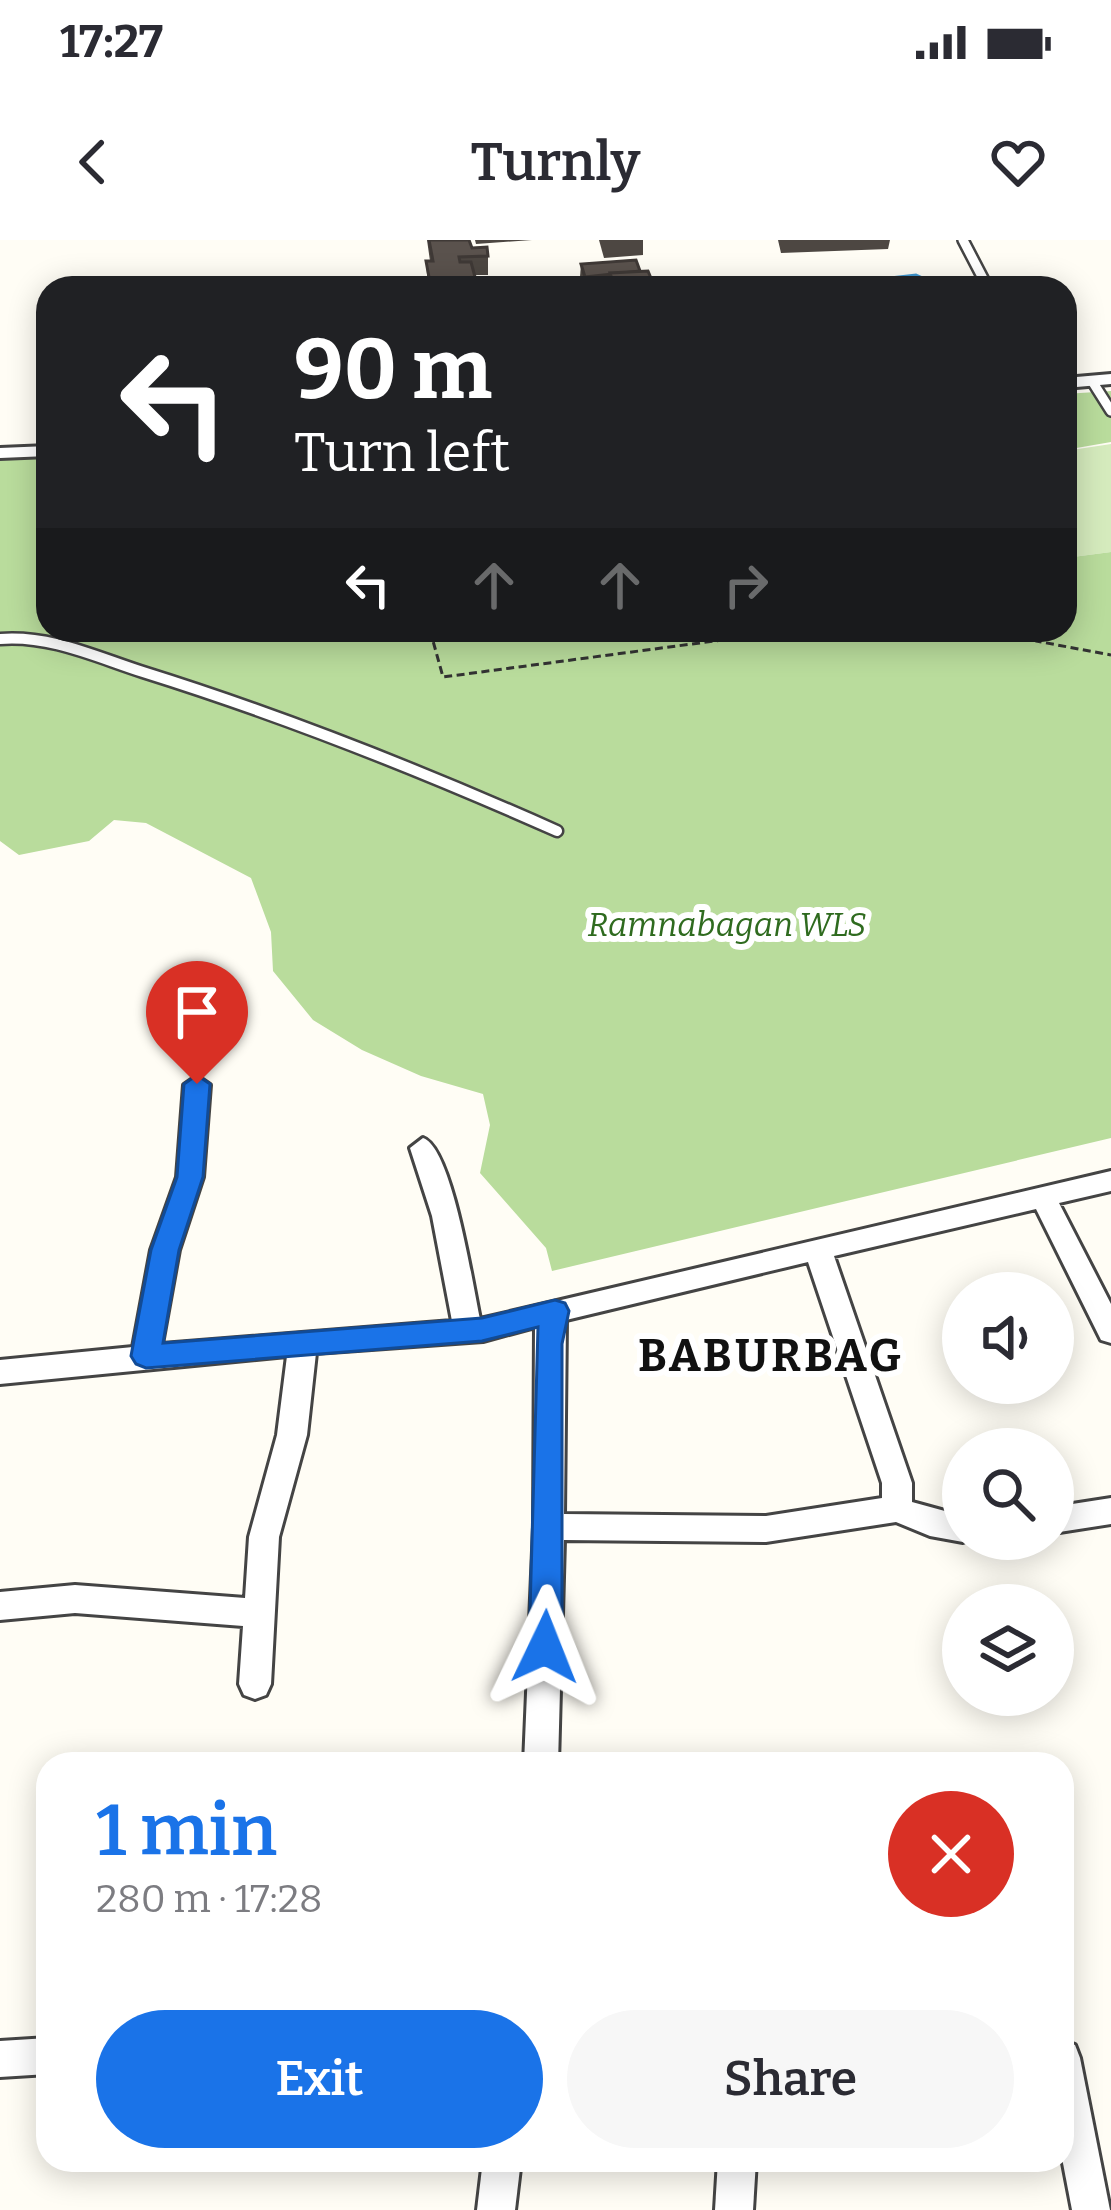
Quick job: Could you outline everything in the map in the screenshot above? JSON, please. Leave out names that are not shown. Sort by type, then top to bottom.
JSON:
[{"type":"street","points":[[0,453],[36,452]]},
{"type":"street","points":[[146,1356],[165,1250],[190,1177],[197,1084]]},
{"type":"street","points":[[423,1148],[445,1216],[468,1331]]},
{"type":"street","points":[[0,1372],[514,1325],[817,1247],[1111,1181]]},
{"type":"street","points":[[1044,1199],[1111,1332]]},
{"type":"street","points":[[817,1247],[897,1483],[897,1509]]},
{"type":"street","points":[[541,1752],[549,1528],[548,1344],[555,1311]]},
{"type":"street","points":[[255,1684],[264,1537],[292,1435],[303,1343]]},
{"type":"street","points":[[549,1528],[766,1529],[897,1509],[942,1525]]},
{"type":"street","points":[[1074,1516],[1111,1510]]},
{"type":"street","points":[[0,1606],[75,1599],[260,1612]]},
{"type":"street","points":[[0,2060],[36,2057]]},
{"type":"street","points":[[1074,2123],[1090,2210]]},
{"type":"street","points":[[496,2210],[501,2172]]},
{"type":"street","points":[[734,2210],[736,2172]]},
{"type":"lane","points":[[963,240],[982,276]]},
{"type":"lane","points":[[1102,383],[1111,411]]},
{"type":"lane","points":[[0,639],[36,640]]},
{"type":"lane","points":[[60,642],[396,758],[557,831]]},
{"type":"path","points":[[433,642],[443,677],[707,642]]},
{"type":"path","points":[[1041,642],[1111,655]]},
{"type":"green space","points":[[1111,391],[1111,442],[1077,448],[1077,393]]},
{"type":"green space","points":[[1111,444],[1111,552],[1077,556],[1077,449]]},
{"type":"green space","name":"Ramnabagan WLS","points":[[36,455],[36,642],[1077,642],[1077,556],[1111,552],[1111,1138],[552,1271],[546,1248],[480,1173],[490,1125],[483,1094],[421,1076],[362,1050],[313,1020],[273,971],[271,932],[251,878],[146,823],[114,820],[89,841],[19,855],[0,841],[0,457]]},
{"type":"building","points":[[429,240],[469,240],[472,248],[487,247],[488,256],[459,257],[460,262],[471,262],[475,276],[429,276],[426,261],[433,261]]},
{"type":"building","points":[[636,260],[640,271],[585,276],[581,264]]},
{"type":"building","points":[[648,271],[650,276],[611,276]]},
{"type":"district","name":"BABURBAG","points":[[771,1356]]},
{"type":"route","points":[[197,1084],[190,1177],[165,1250],[146,1356],[482,1330],[555,1311],[548,1344],[545,1647]]}]
